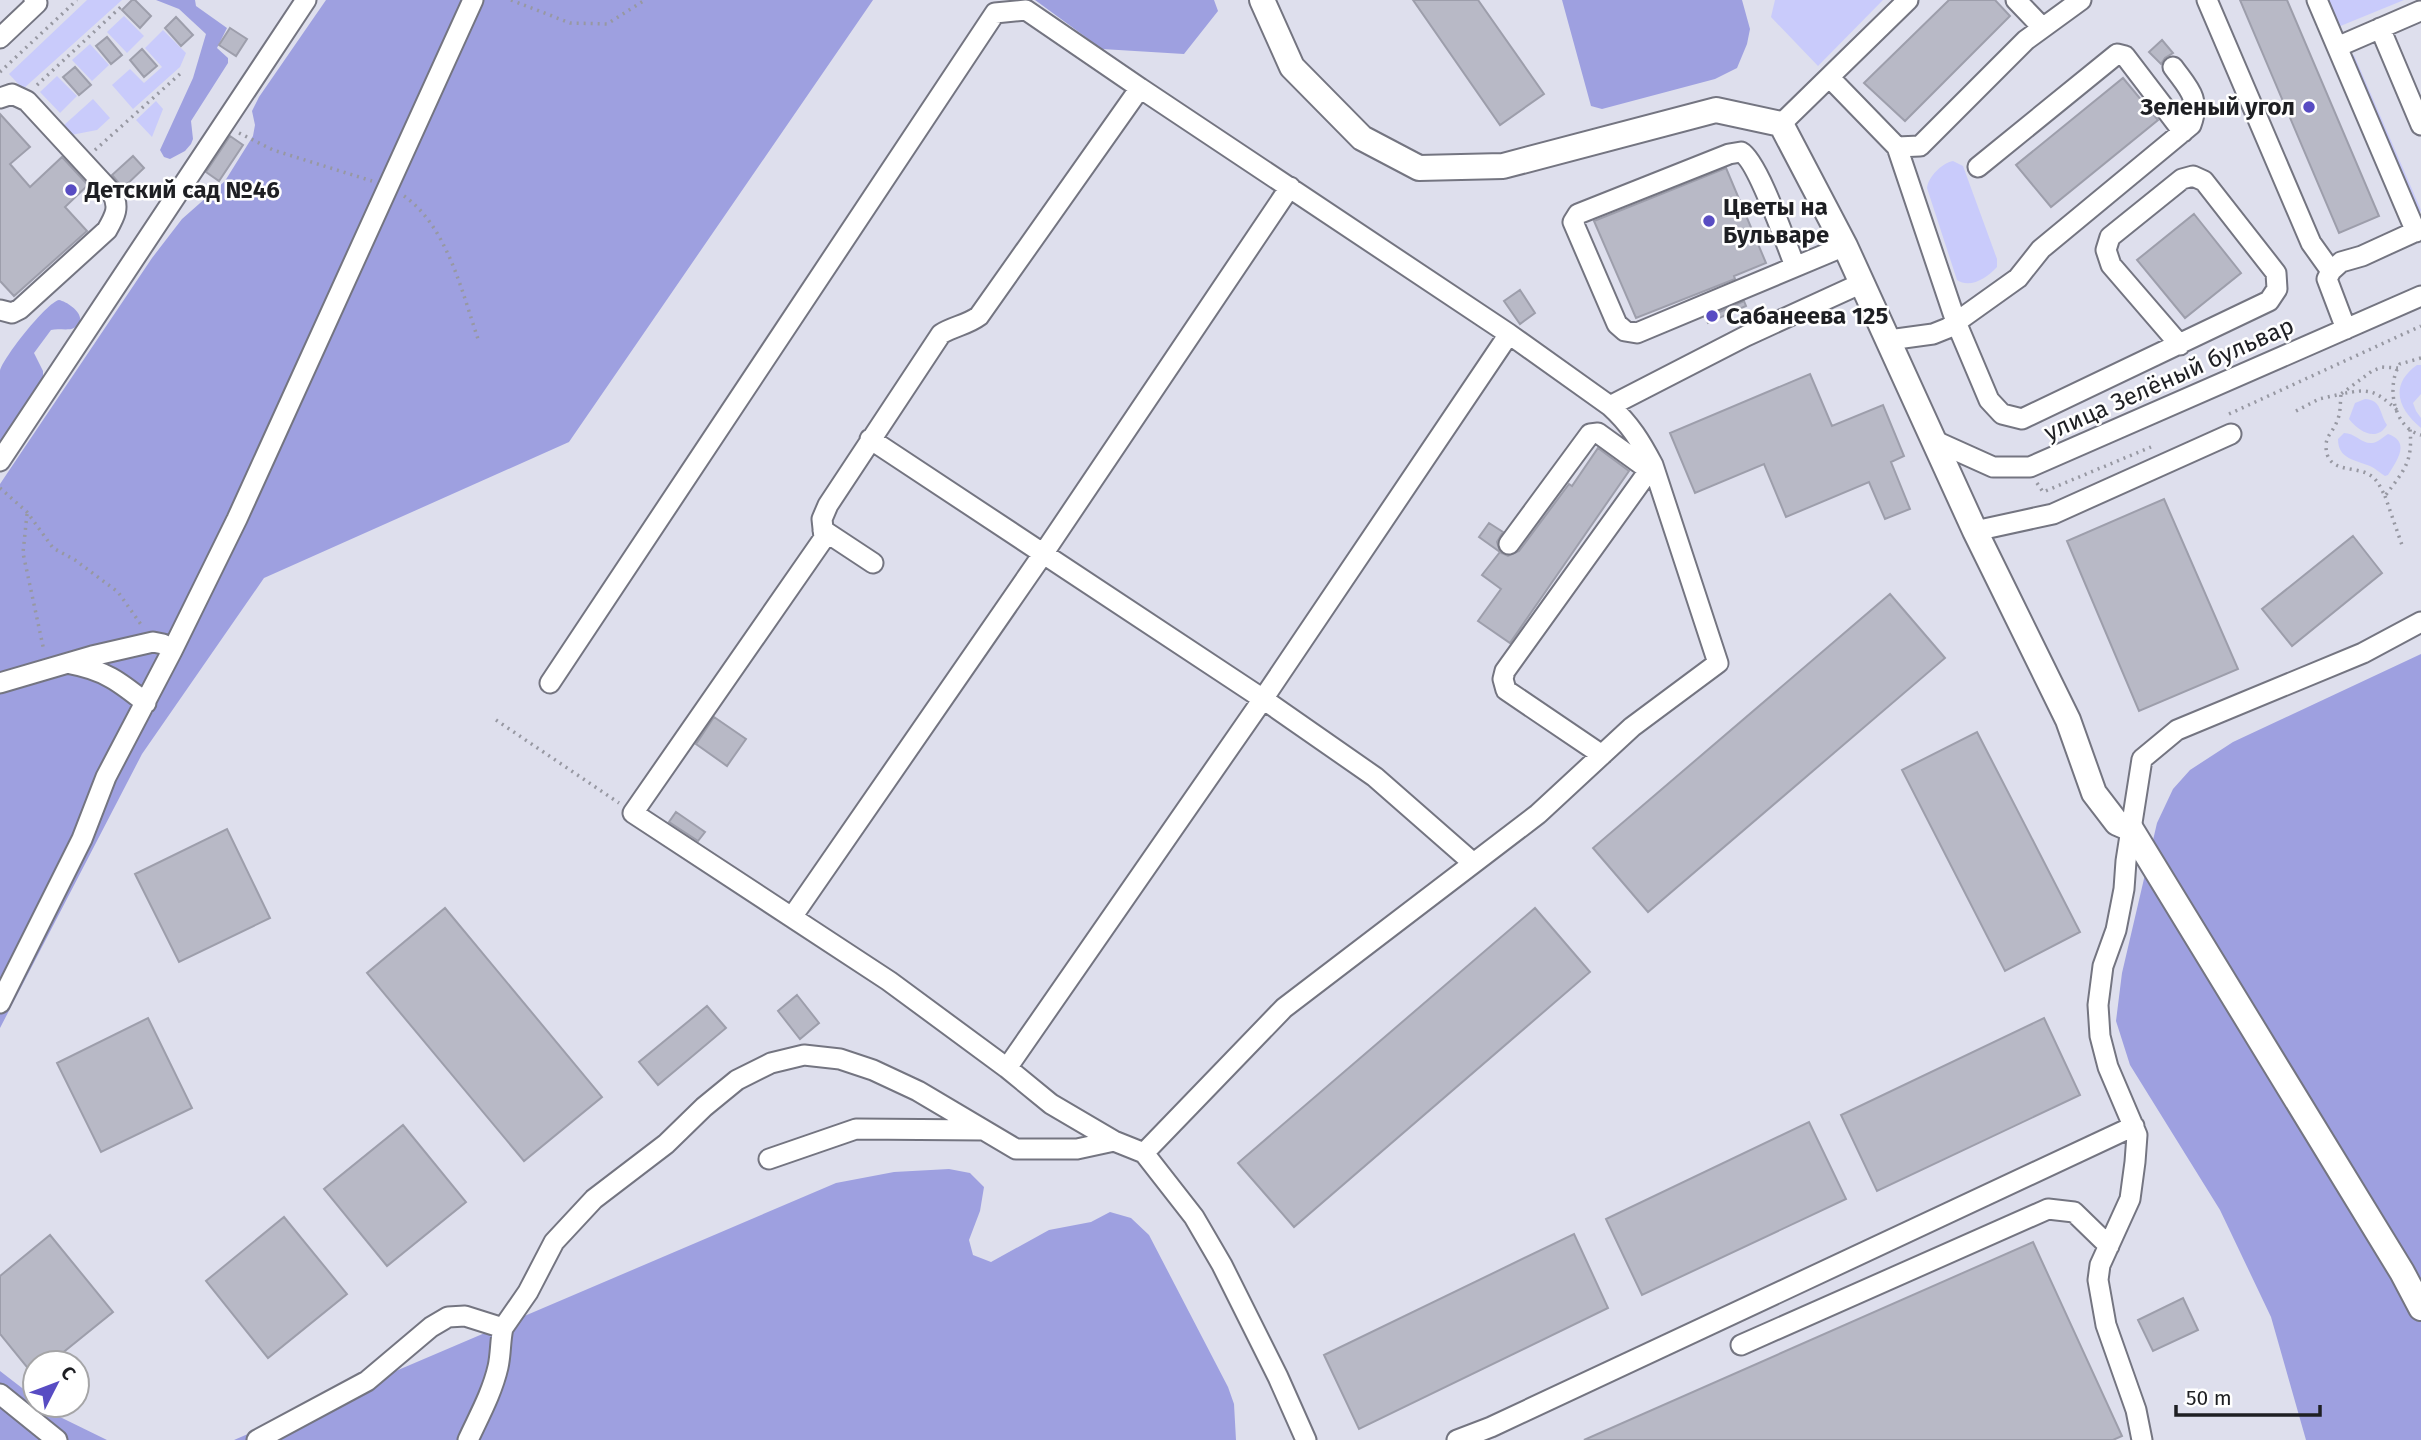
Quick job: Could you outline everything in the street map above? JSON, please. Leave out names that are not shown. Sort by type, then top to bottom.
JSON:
[{"type":"main road","points":[[1262,0],[1292,67],[1362,138],[1419,168],[1503,166],[1716,110],[1781,124],[1862,283],[1975,531],[2068,719],[2094,793],[2117,823],[2131,829],[2402,1272],[2421,1308]]},
{"type":"street","points":[[0,38],[37,3],[34,0]]},
{"type":"street","points":[[0,461],[306,0]]},
{"type":"street","points":[[0,1003],[82,839],[106,777],[146,703],[243,506],[473,0]]},
{"type":"street","points":[[1781,124],[1908,0]]},
{"type":"street","points":[[2016,0],[2042,27]]},
{"type":"street","points":[[1897,147],[1920,146],[2026,40],[2081,0]]},
{"type":"street","points":[[2207,0],[2311,243],[2331,271]]},
{"type":"street","points":[[2317,0],[2418,230],[2362,257],[2341,262],[2331,271],[2327,279],[2346,329]]},
{"type":"street","points":[[2337,47],[2419,8]]},
{"type":"street","points":[[550,683],[995,13],[1026,10],[1509,334],[1610,406],[1628,422],[1637,435],[1651,468],[1718,663],[1632,727],[1553,801],[1284,1008],[1144,1153]]},
{"type":"street","points":[[2380,28],[2421,125]]},
{"type":"street","points":[[1978,167],[2117,54],[2125,56],[2183,132]]},
{"type":"street","points":[[1889,340],[1933,334],[1956,322],[2018,278],[2041,249],[2191,125],[2196,111],[2193,95],[2173,67]]},
{"type":"street","points":[[1830,78],[1897,147],[1956,322],[1989,400],[2002,414],[2022,419],[2180,345],[2269,301],[2277,289],[2276,273],[2204,181],[2193,176],[2182,179],[2110,237],[2106,250],[2111,265],[2180,345]]},
{"type":"street","points":[[1140,88],[979,316],[969,324],[953,326],[941,334],[828,505],[822,519],[824,538],[633,813],[889,981],[1051,1104],[1114,1141],[1144,1153],[1194,1217],[1222,1265],[1306,1440]]},
{"type":"street","points":[[0,98],[12,94],[22,98],[83,161],[117,205],[107,230],[20,309],[12,313],[0,310]]},
{"type":"street","points":[[1795,266],[1758,176],[1749,158],[1741,152],[1729,154],[1578,214],[1573,222],[1617,324],[1625,331],[1637,333],[1844,246]]},
{"type":"street","points":[[792,917],[1043,554],[1290,187]]},
{"type":"street","points":[[1610,406],[1746,336],[1862,283]]},
{"type":"street","name":"улица Зелёный бульвар","points":[[1933,440],[1993,467],[2030,467],[2421,296]]},
{"type":"street","points":[[1007,1068],[1263,699],[1509,334]]},
{"type":"street","points":[[1975,531],[2022,523],[2053,514],[2228,425]]},
{"type":"street","points":[[1508,544],[1590,434],[1598,433],[1651,468]]},
{"type":"street","points":[[870,439],[1263,699],[1375,777],[1472,862]]},
{"type":"street","points":[[1602,755],[1506,690],[1503,679],[1505,671],[1651,468]]},
{"type":"street","points":[[823,530],[873,563]]},
{"type":"street","points":[[2142,1440],[2136,1410],[2106,1325],[2098,1280],[2100,1265],[2130,1199],[2135,1130],[2108,1067],[2099,1036],[2098,1004],[2103,966],[2116,930],[2124,889],[2142,760],[2177,730],[2363,653],[2421,622]]},
{"type":"street","points":[[0,683],[153,642],[163,644],[172,651]]},
{"type":"street","points":[[57,666],[93,668],[122,684],[146,703]]},
{"type":"street","points":[[468,1440],[486,1403],[499,1365],[498,1346],[503,1328],[528,1293],[554,1242],[594,1199],[666,1144],[704,1107],[737,1080],[771,1062],[804,1055],[839,1059],[873,1070],[918,1091],[1016,1149],[1077,1149],[1114,1141]]},
{"type":"street","points":[[769,1159],[856,1129],[985,1130]]},
{"type":"street","points":[[1457,1440],[2135,1130]]},
{"type":"street","points":[[1741,1345],[2048,1209],[2074,1212],[2109,1246]]},
{"type":"street","points":[[257,1440],[367,1381],[431,1326],[448,1317],[465,1316],[503,1328]]},
{"type":"street","points":[[0,1394],[57,1440]]},
{"type":"path","points":[[0,72],[77,0]]},
{"type":"path","points":[[511,0],[570,23],[607,24],[645,0]]},
{"type":"path","points":[[22,98],[124,4]]},
{"type":"path","points":[[83,161],[181,74]]},
{"type":"path","points":[[2228,425],[2421,326]]},
{"type":"path","points":[[2421,358],[2400,364],[2395,373],[2394,404],[2401,420],[2421,435]]},
{"type":"path","points":[[2398,368],[2382,367],[2372,371],[2341,394],[2337,423],[2327,436],[2325,450],[2332,461],[2342,469],[2367,472],[2377,481],[2385,495],[2403,548]]},
{"type":"path","points":[[2296,411],[2319,400],[2361,390],[2372,391],[2397,410]]},
{"type":"path","points":[[2385,495],[2404,470],[2411,454],[2410,429]]},
{"type":"path","points":[[2033,478],[2043,492],[2155,445]]},
{"type":"path","points":[[0,488],[27,512],[53,548],[75,560],[118,592],[153,642]]},
{"type":"path","points":[[27,512],[23,553],[57,666]]},
{"type":"path","points":[[496,720],[633,813]]},
{"type":"shaded area","points":[[87,0],[122,0],[23,89],[9,74]]},
{"type":"shaded area","points":[[156,0],[195,0],[196,6],[227,28],[217,48],[228,58],[228,63],[191,121],[191,144],[185,151],[170,159],[164,157],[160,150],[193,78],[206,34],[179,9]]},
{"type":"shaded area","points":[[326,0],[873,0],[569,442],[264,578],[142,754],[0,1028],[0,484],[152,258],[182,219],[225,181],[253,136],[255,125],[252,111],[259,97]]},
{"type":"shaded area","points":[[1035,0],[1214,0],[1218,11],[1184,54],[1102,49]]},
{"type":"shaded area","points":[[1562,0],[1742,0],[1750,29],[1737,68],[1715,79],[1602,109],[1591,106]]},
{"type":"shaded area","points":[[1775,0],[1883,0],[1818,66],[1771,17]]},
{"type":"shaded area","points":[[2325,0],[2404,0],[2338,27]]},
{"type":"shaded area","points":[[124,16],[144,36],[127,53],[107,32]]},
{"type":"shaded area","points":[[163,30],[186,53],[180,67],[133,109],[112,85],[130,69],[144,83],[162,67],[145,48]]},
{"type":"shaded area","points":[[90,44],[109,65],[92,81],[72,60]]},
{"type":"shaded area","points":[[2354,55],[2421,210],[2419,215],[2350,57]]},
{"type":"shaded area","points":[[57,76],[77,96],[60,113],[40,92]]},
{"type":"shaded area","points":[[93,99],[110,118],[97,130],[71,135],[63,126]]},
{"type":"shaded area","points":[[156,101],[163,109],[152,137],[136,120]]},
{"type":"shaded area","points":[[1953,161],[1963,166],[1997,259],[1997,267],[1993,271],[1973,283],[1957,280],[1927,188],[1936,171]]},
{"type":"shaded area","points":[[59,300],[77,311],[79,324],[72,329],[51,330],[34,353],[43,371],[43,379],[0,444],[0,371],[16,344],[45,310]]},
{"type":"shaded area","points":[[2417,365],[2421,365],[2421,394],[2413,403],[2421,418],[2421,428],[2407,413],[2400,397],[2403,381]]},
{"type":"shaded area","points":[[2365,399],[2377,405],[2387,425],[2378,433],[2363,431],[2349,419],[2355,403]]},
{"type":"shaded area","points":[[2344,433],[2368,443],[2376,442],[2388,434],[2395,437],[2399,442],[2400,452],[2388,475],[2385,476],[2344,455],[2338,439]]},
{"type":"shaded area","points":[[2421,654],[2421,1440],[2306,1440],[2271,1317],[2220,1210],[2130,1065],[2116,1021],[2122,973],[2157,823],[2173,789],[2190,770],[2233,742]]},
{"type":"shaded area","points":[[949,1169],[970,1173],[984,1187],[980,1211],[969,1240],[973,1255],[991,1262],[1049,1230],[1091,1222],[1110,1212],[1131,1218],[1149,1235],[1228,1387],[1234,1404],[1236,1440],[234,1440],[836,1183],[894,1172]]},
{"type":"shaded area","points":[[0,1371],[21,1387],[21,1419],[64,1419],[107,1440],[0,1440]]},
{"type":"building","points":[[132,0],[151,16],[140,28],[122,10]]},
{"type":"building","points":[[1413,0],[1478,0],[1544,94],[1500,125]]},
{"type":"building","points":[[1949,0],[1995,0],[2010,16],[1905,121],[1864,83]]},
{"type":"building","name":"Зеленый угол","points":[[2240,0],[2287,0],[2379,216],[2339,233]]},
{"type":"building","points":[[176,17],[193,35],[181,46],[165,28]]},
{"type":"building","points":[[230,28],[247,39],[236,56],[219,45]]},
{"type":"building","points":[[107,37],[122,55],[111,64],[96,46]]},
{"type":"building","points":[[2162,40],[2173,53],[2161,64],[2149,52]]},
{"type":"building","points":[[142,49],[157,66],[144,77],[130,60]]},
{"type":"building","points":[[75,67],[91,85],[79,95],[63,77]]},
{"type":"building","name":"Зеленый угол","points":[[2123,78],[2158,120],[2051,207],[2016,165]]},
{"type":"building","points":[[0,114],[30,147],[10,164],[30,187],[62,157],[88,185],[65,207],[87,231],[14,296],[0,281]]},
{"type":"building","points":[[230,136],[243,145],[219,181],[206,172]]},
{"type":"building","points":[[133,156],[144,168],[123,188],[112,175]]},
{"type":"building","points":[[1726,168],[1766,263],[1734,276],[1735,279],[1636,318],[1594,221]]},
{"type":"building","points":[[2194,214],[2241,273],[2185,318],[2137,260]]},
{"type":"building","points":[[1520,290],[1535,313],[1520,324],[1504,301]]},
{"type":"building","points":[[1744,301],[1746,306],[1708,323],[1706,318]]},
{"type":"building","points":[[1810,374],[1832,426],[1883,405],[1904,456],[1891,462],[1910,509],[1885,519],[1869,482],[1786,517],[1764,464],[1695,493],[1670,433]]},
{"type":"building","points":[[1598,448],[1629,471],[1510,643],[1478,621],[1501,589],[1482,575],[1500,552],[1508,556],[1519,551],[1569,484],[1572,486]]},
{"type":"building","points":[[2164,499],[2238,669],[2139,711],[2067,541]]},
{"type":"building","points":[[1489,523],[1503,532],[1497,542],[1500,552],[1479,537]]},
{"type":"building","points":[[2353,536],[2382,573],[2292,646],[2262,609]]},
{"type":"building","points":[[1890,594],[1945,658],[1648,912],[1593,848]]},
{"type":"building","points":[[714,717],[746,739],[727,766],[696,744]]},
{"type":"building","points":[[1977,732],[2080,932],[2005,971],[1902,770]]},
{"type":"building","points":[[676,812],[705,832],[698,841],[669,822]]},
{"type":"building","points":[[227,829],[270,918],[179,962],[135,874]]},
{"type":"building","points":[[445,908],[602,1097],[524,1161],[367,973]]},
{"type":"building","points":[[1535,908],[1590,972],[1294,1227],[1238,1163]]},
{"type":"building","points":[[797,995],[819,1023],[800,1039],[778,1011]]},
{"type":"building","points":[[707,1006],[726,1028],[658,1085],[639,1062]]},
{"type":"building","points":[[148,1018],[192,1108],[101,1152],[57,1063]]},
{"type":"building","points":[[2044,1018],[2080,1095],[1877,1191],[1841,1115]]},
{"type":"building","points":[[1809,1122],[1846,1199],[1642,1295],[1606,1219]]},
{"type":"building","points":[[403,1125],[466,1202],[387,1266],[324,1189]]},
{"type":"building","points":[[284,1217],[347,1294],[268,1358],[206,1281]]},
{"type":"building","points":[[1574,1234],[1608,1308],[1359,1429],[1324,1355]]},
{"type":"building","points":[[50,1235],[113,1312],[67,1349],[21,1349],[21,1360],[0,1334],[0,1276]]},
{"type":"building","points":[[2033,1242],[2122,1436],[2113,1440],[1584,1440]]},
{"type":"building","points":[[2183,1298],[2198,1330],[2153,1351],[2138,1320]]},
{"type":"place","name":"Зеленый угол","points":[[2309,107]]},
{"type":"place","name":"Детский сад №46","points":[[71,190]]},
{"type":"place","name":"Цветы на Бульваре","points":[[1709,221]]},
{"type":"place","name":"Сабанеева 125","points":[[1712,316]]}]
